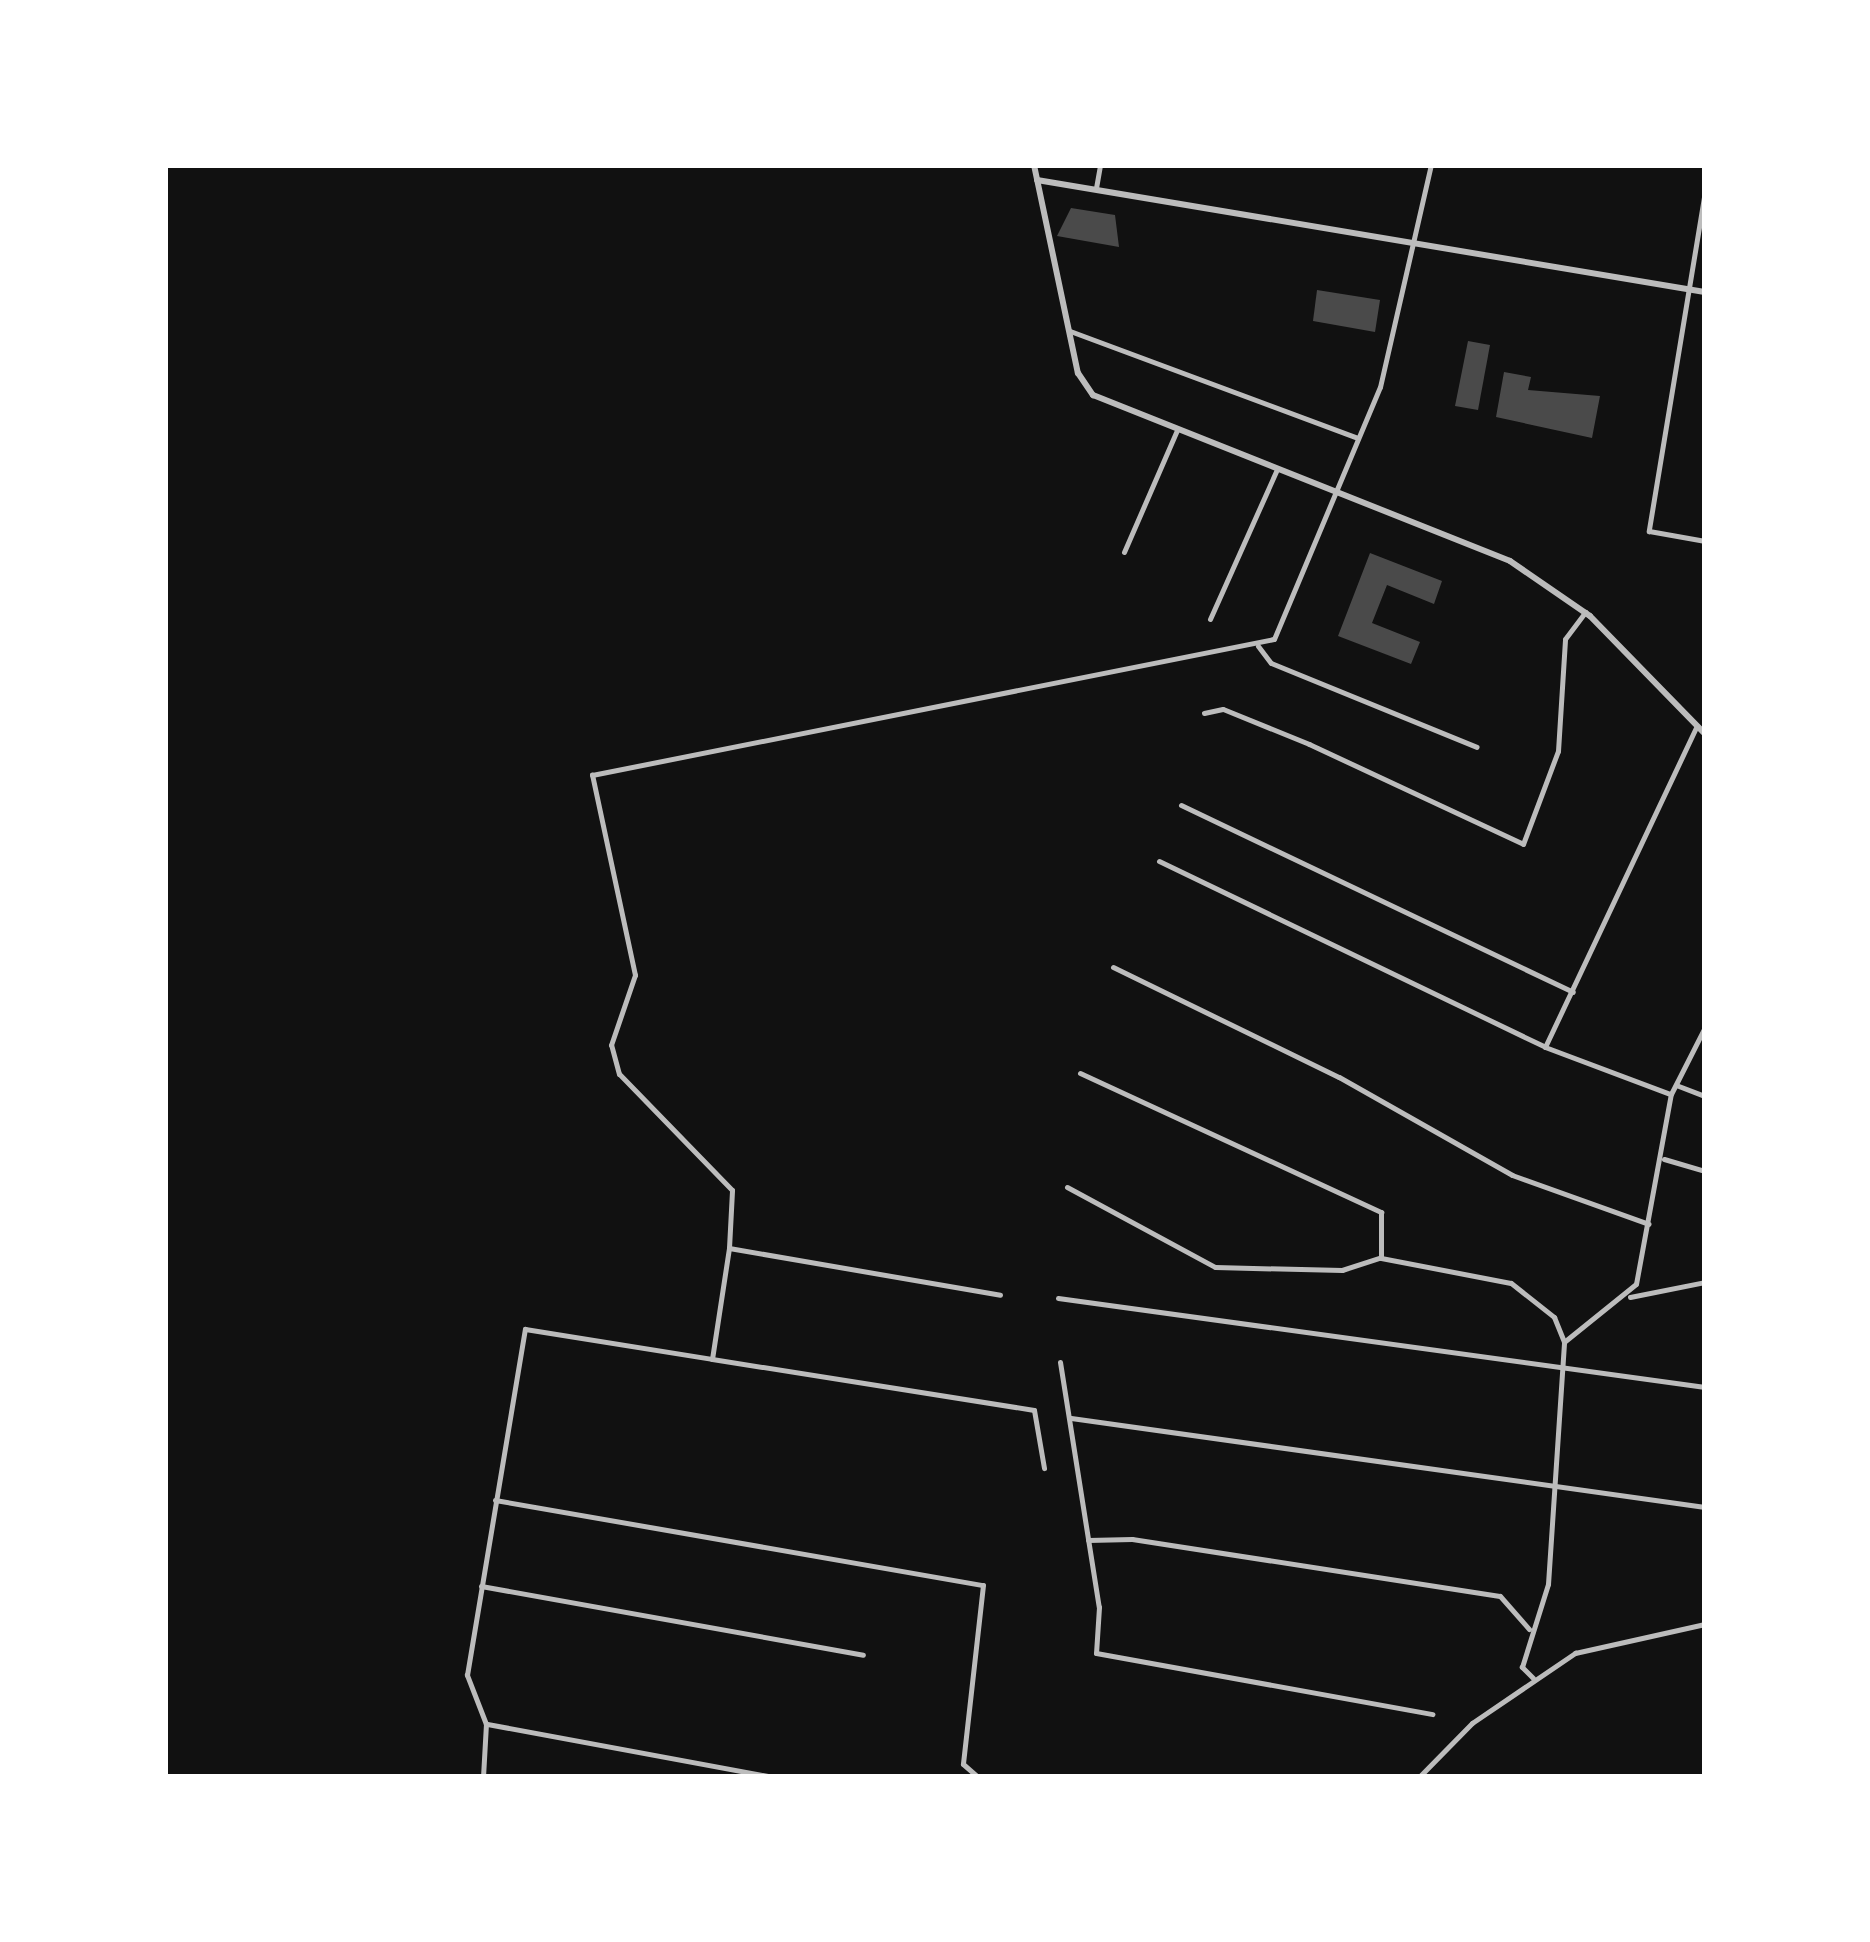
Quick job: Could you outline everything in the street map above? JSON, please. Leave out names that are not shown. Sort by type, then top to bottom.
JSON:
[{"type":"street","points":[[1034,165],[1070,332],[1093,395],[1510,562],[1585,612],[1705,734]]},
{"type":"street","points":[[1096,188],[1100,165]]},
{"type":"street","points":[[712,1359],[729,1248],[732,1190],[619,1074],[612,1045],[634,975],[592,774],[1103,668],[1258,646],[1284,625],[1357,438],[1417,241],[1431,165]]},
{"type":"street","points":[[1037,180],[1705,292]]},
{"type":"street","points":[[1705,191],[1648,531],[1705,541]]},
{"type":"street","points":[[1070,332],[1357,438]]},
{"type":"street","points":[[1124,552],[1178,430]]},
{"type":"street","points":[[1210,619],[1277,469]]},
{"type":"street","points":[[1204,713],[1223,709],[1310,744],[1522,844],[1558,751],[1565,639],[1585,612]]},
{"type":"street","points":[[1258,646],[1271,663],[1477,746]]},
{"type":"street","points":[[1545,1047],[1697,726]]},
{"type":"street","points":[[1182,805],[1573,992]]},
{"type":"street","points":[[1159,861],[1545,1047],[1672,1094]]},
{"type":"street","points":[[1113,967],[1339,1076],[1512,1174],[1648,1224]]},
{"type":"street","points":[[1630,1297],[1664,1159],[1672,1094],[1705,1027]]},
{"type":"street","points":[[1080,1073],[1380,1212],[1382,1258]]},
{"type":"street","points":[[1676,1084],[1705,1096]]},
{"type":"street","points":[[1664,1159],[1705,1171]]},
{"type":"street","points":[[1067,1187],[1214,1268],[1342,1270],[1382,1258],[1511,1284],[1554,1317],[1564,1342],[1564,1368],[1548,1584],[1528,1629],[1522,1667],[1533,1678]]},
{"type":"street","points":[[729,1248],[1000,1296]]},
{"type":"street","points":[[1564,1342],[1630,1297],[1705,1282]]},
{"type":"street","points":[[1058,1298],[1705,1386]]},
{"type":"street","points":[[484,1777],[486,1724],[466,1675],[525,1329],[1034,1410],[1044,1468]]},
{"type":"street","points":[[1060,1362],[1088,1540],[1096,1653],[1433,1714]]},
{"type":"street","points":[[1071,1418],[1705,1507]]},
{"type":"street","points":[[495,1500],[984,1584],[962,1764],[978,1777]]},
{"type":"street","points":[[1088,1540],[1500,1596],[1528,1629]]},
{"type":"street","points":[[480,1586],[863,1655]]},
{"type":"street","points":[[1419,1777],[1533,1678],[1622,1637],[1705,1624]]},
{"type":"street","points":[[486,1724],[773,1777]]},
{"type":"building","points":[[1071,208],[1115,215],[1119,247],[1057,236]]},
{"type":"building","points":[[1317,290],[1380,300],[1375,332],[1313,321]]},
{"type":"building","points":[[1468,341],[1490,345],[1478,410],[1455,406]]},
{"type":"building","points":[[1504,372],[1531,377],[1528,390],[1600,396],[1592,438],[1496,417]]},
{"type":"building","points":[[1370,553],[1442,581],[1434,604],[1387,585],[1372,623],[1420,642],[1411,664],[1338,636]]}]
